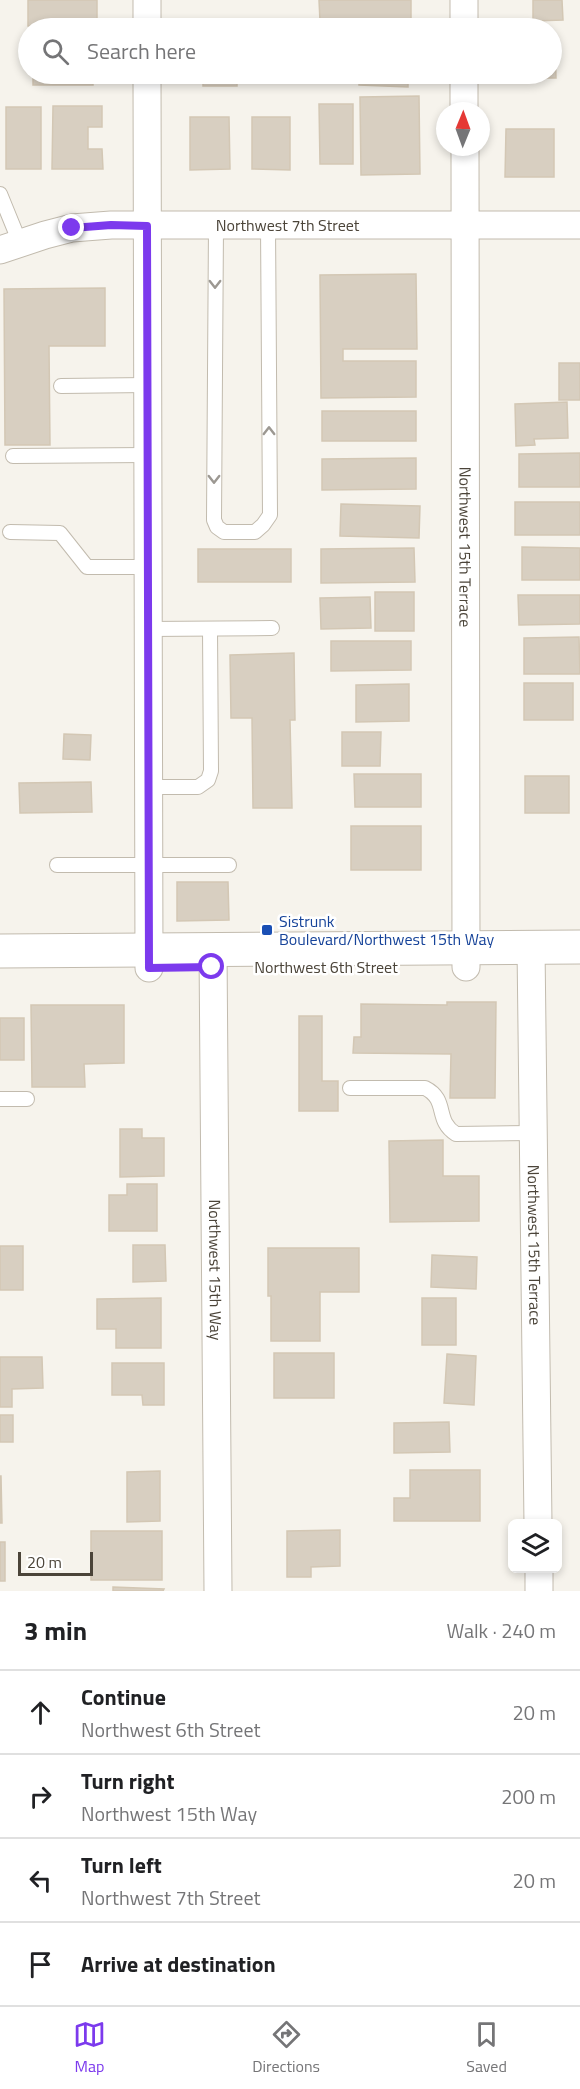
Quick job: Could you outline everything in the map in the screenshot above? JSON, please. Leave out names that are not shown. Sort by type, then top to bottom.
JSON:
[{"type":"street","points":[[147,0],[147,18]]},
{"type":"street","points":[[464,0],[464,18]]},
{"type":"street","points":[[147,84],[149,959]]},
{"type":"street","points":[[464,84],[464,102]]},
{"type":"street","name":"Northwest 15th Terrace","points":[[465,156],[466,958]]},
{"type":"street","name":"Northwest 7th Street","points":[[10,247],[72,228],[111,225],[580,225]]},
{"type":"street","name":"Northwest 6th Street","points":[[0,969],[149,959],[531,957],[580,947]]},
{"type":"street","name":"Northwest 6th Street","points":[[0,951],[149,959]]},
{"type":"street","name":"Northwest 15th Terrace","points":[[531,957],[538,1519]]},
{"type":"street","name":"Northwest 6th Street","points":[[531,957],[580,966]]},
{"type":"street","name":"Northwest 15th Way","points":[[213,958],[218,1591]]},
{"type":"street","points":[[539,1573],[539,1591]]},
{"type":"lane","points":[[0,194],[10,247]]},
{"type":"lane","points":[[216,226],[214,520],[217,527],[224,532],[255,532],[270,515],[268,225]]},
{"type":"lane","points":[[60,386],[147,385]]},
{"type":"lane","points":[[13,456],[147,455]]},
{"type":"lane","points":[[10,532],[60,533],[87,567],[147,567]]},
{"type":"lane","points":[[147,629],[272,628]]},
{"type":"lane","points":[[149,786],[198,787],[208,780],[211,771],[210,629]]},
{"type":"lane","points":[[57,865],[229,865]]},
{"type":"lane","points":[[350,1088],[425,1088],[433,1092],[440,1102],[448,1129],[456,1134],[533,1133]]},
{"type":"lane","points":[[0,1099],[27,1099]]},
{"type":"building","points":[[28,0],[97,0],[97,18],[28,18]]},
{"type":"building","points":[[319,0],[411,0],[411,18],[320,18]]},
{"type":"building","points":[[533,0],[562,0],[563,20],[562,18],[533,18]]},
{"type":"building","points":[[33,84],[93,84],[93,85]]},
{"type":"building","points":[[203,84],[237,84],[237,86],[203,86]]},
{"type":"building","points":[[408,84],[408,87],[359,85]]},
{"type":"building","points":[[419,96],[420,174],[361,175],[360,97]]},
{"type":"building","points":[[319,104],[353,104],[353,164],[320,164]]},
{"type":"building","points":[[53,106],[102,106],[102,127],[88,127],[88,149],[102,149],[103,169],[52,169]]},
{"type":"building","points":[[6,107],[41,107],[41,169],[6,169]]},
{"type":"building","points":[[190,117],[229,117],[230,169],[190,170]]},
{"type":"building","points":[[252,117],[290,117],[290,170],[252,169]]},
{"type":"building","points":[[506,129],[554,129],[554,177],[505,177]]},
{"type":"building","points":[[416,274],[417,349],[343,349],[343,361],[416,361],[416,397],[321,398],[320,275]]},
{"type":"building","points":[[105,288],[105,346],[49,346],[50,445],[5,445],[4,289]]},
{"type":"building","points":[[559,363],[580,363],[580,400],[559,400]]},
{"type":"building","points":[[567,402],[568,438],[534,439],[535,445],[516,446],[515,404]]},
{"type":"building","points":[[322,411],[416,411],[416,441],[322,441]]},
{"type":"building","points":[[580,453],[580,487],[519,487],[519,454]]},
{"type":"building","points":[[416,458],[416,489],[322,490],[322,459]]},
{"type":"building","points":[[515,502],[580,502],[580,535],[515,535]]},
{"type":"building","points":[[341,504],[420,506],[419,538],[340,536]]},
{"type":"building","points":[[522,547],[580,548],[580,580],[522,580]]},
{"type":"building","points":[[414,548],[415,582],[321,583],[321,549]]},
{"type":"building","points":[[198,549],[291,549],[291,582],[198,582]]},
{"type":"building","points":[[375,592],[414,592],[414,631],[375,631]]},
{"type":"building","points":[[518,595],[580,595],[580,624],[519,625]]},
{"type":"building","points":[[370,597],[371,628],[321,629],[320,598]]},
{"type":"building","points":[[579,637],[580,674],[524,674],[524,638]]},
{"type":"building","points":[[331,641],[411,641],[411,670],[331,671]]},
{"type":"building","points":[[294,653],[295,720],[290,720],[292,808],[253,808],[252,718],[231,718],[230,655]]},
{"type":"building","points":[[524,683],[573,683],[573,720],[524,720]]},
{"type":"building","points":[[409,684],[409,721],[356,722],[356,685]]},
{"type":"building","points":[[342,732],[381,732],[380,766],[342,766]]},
{"type":"building","points":[[64,734],[91,735],[90,760],[63,759]]},
{"type":"building","points":[[354,774],[421,774],[421,807],[355,807]]},
{"type":"building","points":[[525,776],[569,776],[569,813],[525,813]]},
{"type":"building","points":[[91,782],[92,812],[20,813],[19,783]]},
{"type":"building","points":[[351,826],[421,826],[421,870],[351,870]]},
{"type":"building","points":[[177,882],[228,882],[229,920],[177,921]]},
{"type":"building","points":[[447,1002],[496,1002],[495,1098],[450,1098],[451,1054],[353,1053],[354,1037],[361,1037],[361,1004],[447,1005]]},
{"type":"building","points":[[31,1005],[124,1005],[124,1063],[84,1064],[85,1087],[32,1087]]},
{"type":"building","points":[[299,1016],[322,1016],[322,1081],[338,1081],[338,1111],[299,1111]]},
{"type":"building","points":[[0,1018],[24,1018],[24,1060],[0,1060]]},
{"type":"building","points":[[120,1129],[142,1129],[142,1138],[164,1138],[164,1176],[120,1177]]},
{"type":"building","points":[[443,1140],[443,1176],[479,1176],[479,1221],[390,1222],[389,1141]]},
{"type":"building","points":[[127,1184],[157,1184],[157,1231],[109,1231],[109,1195],[127,1195]]},
{"type":"building","points":[[133,1245],[165,1245],[166,1281],[133,1282]]},
{"type":"building","points":[[0,1246],[23,1246],[23,1290],[0,1290]]},
{"type":"building","points":[[268,1248],[359,1248],[359,1292],[320,1292],[320,1341],[271,1341]]},
{"type":"building","points":[[432,1255],[477,1257],[476,1289],[431,1287]]},
{"type":"building","points":[[161,1298],[161,1348],[116,1348],[116,1329],[97,1329],[97,1299]]},
{"type":"building","points":[[422,1298],[456,1298],[456,1345],[422,1345]]},
{"type":"building","points":[[274,1353],[334,1353],[334,1398],[274,1398]]},
{"type":"building","points":[[447,1354],[476,1356],[474,1405],[444,1403]]},
{"type":"building","points":[[0,1357],[42,1357],[43,1388],[12,1389],[12,1407],[0,1407]]},
{"type":"building","points":[[112,1363],[164,1363],[164,1405],[143,1405],[142,1395],[112,1395]]},
{"type":"building","points":[[0,1415],[13,1415],[13,1442],[0,1442]]},
{"type":"building","points":[[449,1422],[450,1452],[394,1453],[394,1423]]},
{"type":"building","points":[[410,1470],[480,1470],[480,1521],[394,1521],[394,1498],[410,1498]]},
{"type":"building","points":[[160,1471],[160,1521],[127,1522],[127,1472]]},
{"type":"building","points":[[1,1476],[2,1523],[0,1523]]},
{"type":"building","points":[[340,1530],[340,1566],[311,1567],[311,1577],[287,1577],[287,1531]]},
{"type":"building","points":[[91,1531],[162,1531],[162,1580],[91,1580]]},
{"type":"building","points":[[0,1542],[5,1542],[5,1581],[0,1581]]},
{"type":"building","points":[[113,1587],[164,1589],[163,1591],[113,1591]]},
{"type":"place","name":"Sistrunk Boulevard/Northwest 15th Way","points":[[267,930]]},
{"type":"route","points":[[72,228],[111,225],[147,226],[149,968],[212,967]]}]
